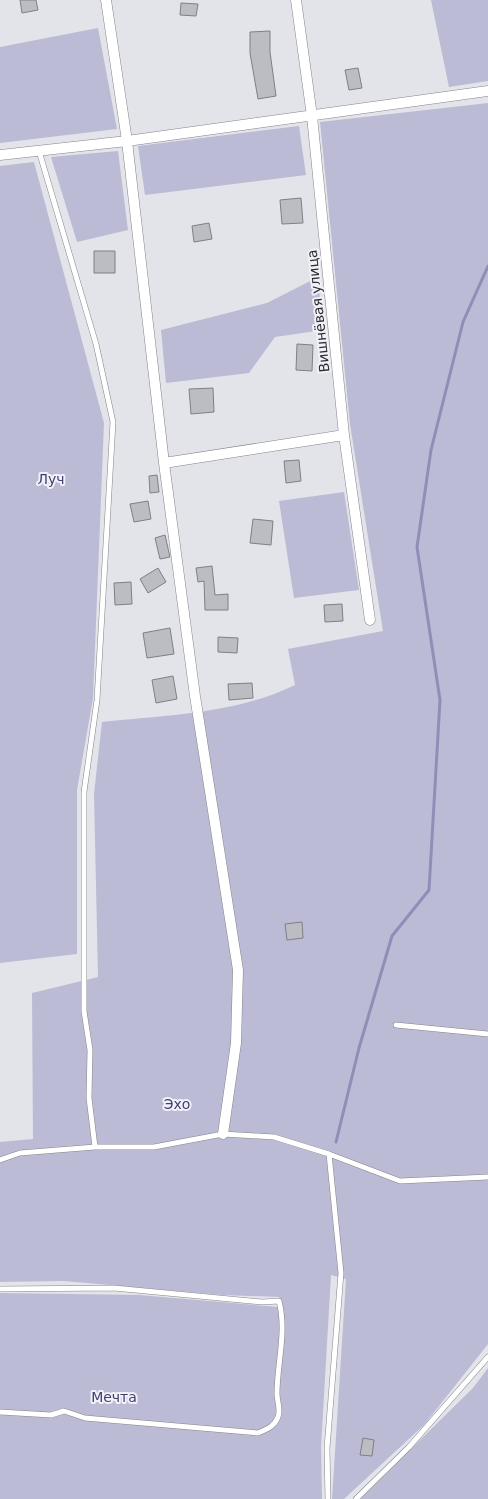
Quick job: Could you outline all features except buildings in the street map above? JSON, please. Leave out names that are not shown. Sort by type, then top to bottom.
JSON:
[{"type":"street","points":[[106,0],[127,141],[164,463],[195,696],[238,970],[236,1043],[223,1134]]},
{"type":"street","name":"Вишнёвая улица","points":[[296,0],[312,116],[344,435],[370,620]]},
{"type":"street","points":[[0,155],[127,141],[488,91]]},
{"type":"street","points":[[164,463],[344,435]]},
{"type":"lane","points":[[39,150],[96,344],[113,422],[97,700],[84,792],[84,1011],[90,1050],[89,1098],[96,1147]]},
{"type":"lane","points":[[396,1025],[488,1034]]},
{"type":"lane","points":[[0,1160],[20,1153],[96,1147],[154,1147],[223,1134],[274,1137],[329,1154],[400,1181],[488,1176]]},
{"type":"lane","points":[[328,1499],[327,1448],[341,1273],[329,1154]]},
{"type":"lane","points":[[0,1289],[114,1288],[262,1302],[279,1301],[282,1310],[282,1338],[277,1394],[279,1415],[272,1427],[258,1434],[85,1418],[64,1411],[52,1415],[0,1412]]},
{"type":"lane","points":[[356,1499],[409,1446],[488,1357]]},
{"type":"green space","points":[[431,0],[488,0],[488,81],[449,87]]},
{"type":"green space","points":[[98,28],[117,129],[0,143],[0,47]]},
{"type":"green space","points":[[488,103],[488,1344],[424,1425],[344,1499],[332,1499],[346,1279],[331,1275],[321,1447],[322,1499],[0,1499],[0,1293],[139,1295],[278,1307],[279,1297],[223,1295],[64,1281],[0,1282],[0,1142],[33,1139],[32,993],[98,977],[94,794],[102,722],[200,712],[225,708],[272,695],[295,685],[288,649],[383,631],[350,424],[320,122]]},
{"type":"green space","points":[[299,126],[306,175],[145,195],[138,146]]},
{"type":"green space","points":[[118,151],[128,230],[77,242],[51,157]]},
{"type":"green space","name":"Луч","points":[[34,162],[104,423],[93,698],[77,790],[77,954],[0,963],[0,166]]},
{"type":"green space","points":[[318,277],[323,330],[275,337],[249,373],[166,383],[161,330],[267,303]]},
{"type":"green space","points":[[344,492],[359,590],[294,598],[279,501]]},
{"type":"green space","points":[[488,1368],[488,1499],[360,1499],[473,1388]]},
{"type":"waterway","points":[[336,1142],[359,1048],[392,936],[429,890],[440,700],[417,547],[431,450],[463,322],[488,266]]},
{"type":"park label","name":"Эхо","points":[[177,1104]]},
{"type":"park label","name":"Мечта","points":[[114,1397]]}]
